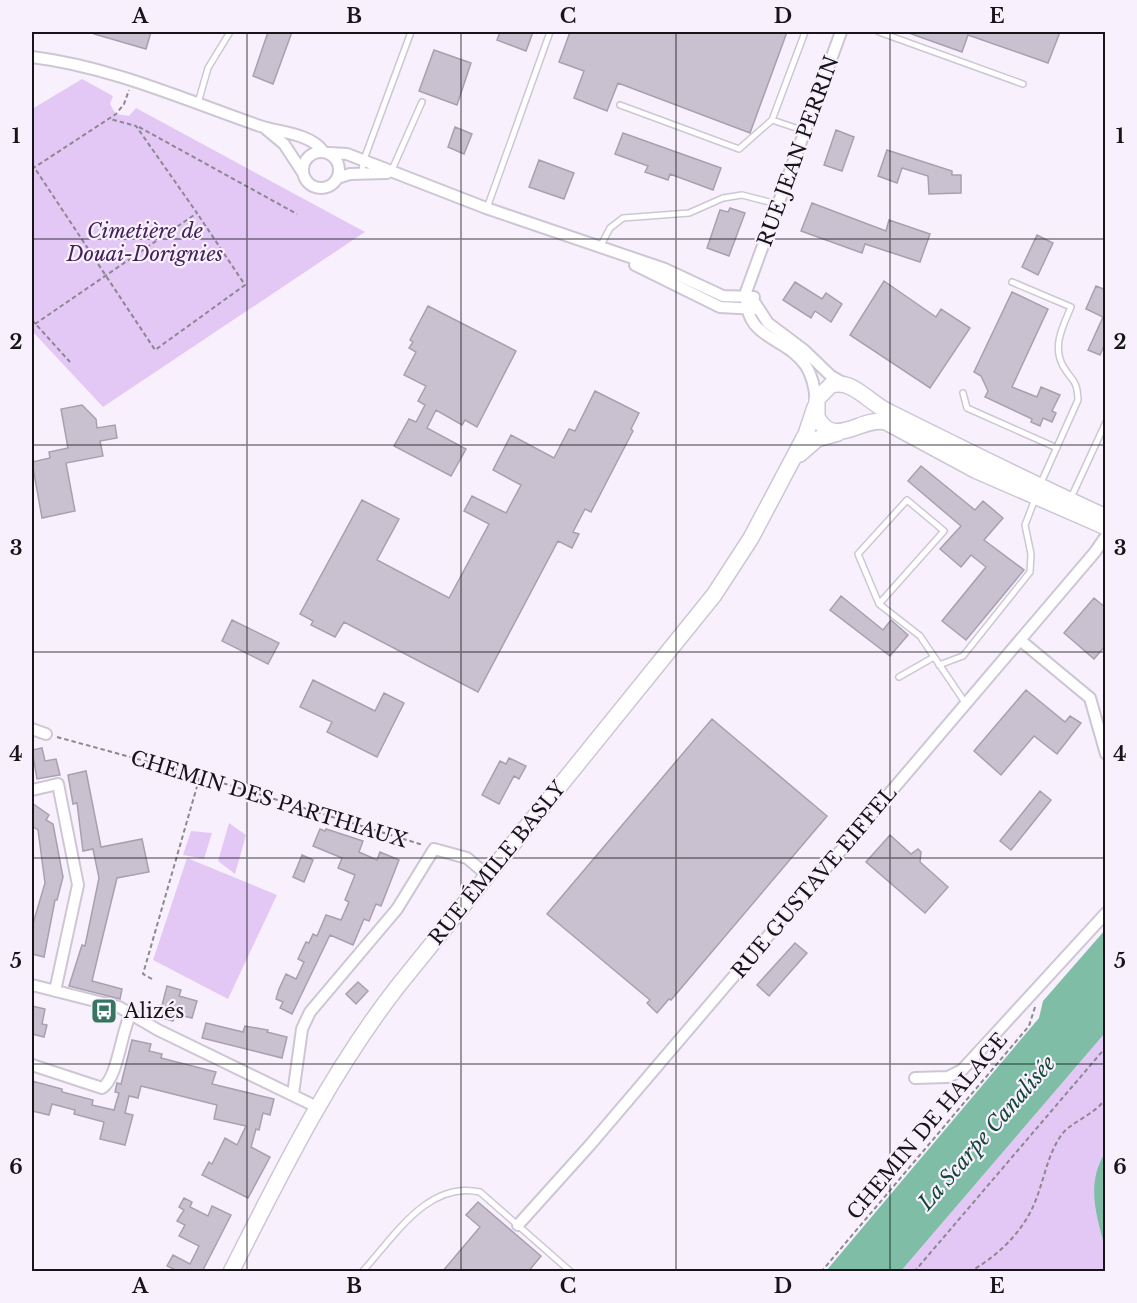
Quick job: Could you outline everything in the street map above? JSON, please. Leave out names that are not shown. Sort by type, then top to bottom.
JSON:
[{"type":"street","name":"RUE JEAN PERRIN","points":[[751,303],[754,270],[841,32]]},
{"type":"street","points":[[32,57],[83,66],[133,80],[263,127],[312,141],[338,164],[337,178]]},
{"type":"street","points":[[263,127],[284,144],[308,182],[318,188],[329,186],[337,178],[363,173],[390,173]]},
{"type":"street","points":[[303,173],[307,157],[326,152],[341,152],[390,173],[599,249],[664,269],[727,297],[751,303],[768,323],[804,350],[831,376],[854,388],[884,409],[1106,527]]},
{"type":"street","points":[[751,303],[759,330],[794,353],[805,365],[814,383],[820,423],[828,430],[848,432],[870,421],[886,422],[975,470],[1038,491]]},
{"type":"street","points":[[816,405],[825,388],[835,384],[845,384]]},
{"type":"street","points":[[859,425],[865,409],[862,395]]},
{"type":"street","name":"RUE ÉMILE BASLY","points":[[231,1272],[317,1107],[380,1010],[714,595],[751,538],[806,434],[816,405]]},
{"type":"street","name":"RUE ÉMILE BASLY","points":[[786,470],[813,442],[838,432]]},
{"type":"street","points":[[1067,505],[1106,517]]},
{"type":"street","name":"RUE GUSTAVE EIFFEL","points":[[518,1225],[590,1145],[1095,552],[1106,536]]},
{"type":"street","points":[[1020,640],[1090,698],[1106,754]]},
{"type":"street","points":[[32,729],[46,734]]},
{"type":"street","points":[[32,790],[58,784],[78,885],[55,991]]},
{"type":"street","points":[[293,1094],[302,1029],[310,1012],[397,909],[434,849]]},
{"type":"street","name":"CHEMIN DES PARTHIAUX","points":[[434,849],[467,858],[487,875]]},
{"type":"street","points":[[915,1078],[955,1075],[1038,990],[1106,913]]},
{"type":"street","points":[[32,985],[119,1007],[158,1030],[317,1107]]},
{"type":"street","points":[[32,1065],[102,1088],[110,1080],[123,1031],[131,1013]]},
{"type":"lane","points":[[198,103],[208,68],[230,32]]},
{"type":"lane","points":[[363,173],[364,160],[411,32]]},
{"type":"lane","points":[[486,208],[550,32]]},
{"type":"lane","points":[[620,105],[739,149],[772,120],[805,32]]},
{"type":"lane","points":[[879,32],[1023,84]]},
{"type":"lane","points":[[390,173],[422,102]]},
{"type":"lane","points":[[772,120],[805,132]]},
{"type":"lane","points":[[599,249],[610,228],[623,218],[689,213],[723,198],[742,195],[778,204]]},
{"type":"lane","points":[[939,665],[963,656],[1030,572],[1031,554],[1025,525],[1078,400],[1078,387],[1073,376],[1063,366],[1058,337],[1071,307],[1012,282]]},
{"type":"lane","points":[[963,393],[968,408],[1057,448]]},
{"type":"lane","points":[[1067,505],[1106,422]]},
{"type":"lane","points":[[879,604],[944,531],[907,500],[858,554],[879,604],[920,636],[966,704]]},
{"type":"lane","points":[[899,677],[934,657]]},
{"type":"lane","points":[[362,1272],[428,1201],[444,1192],[465,1189],[480,1192],[571,1272]]},
{"type":"path","points":[[133,80],[124,104],[110,119],[32,167],[155,350],[245,285],[136,126]]},
{"type":"path","points":[[110,119],[136,126],[297,214]]},
{"type":"path","points":[[35,324],[197,213]]},
{"type":"path","points":[[32,320],[70,362]]},
{"type":"path","name":"CHEMIN DES PARTHIAUX","points":[[46,734],[200,776],[434,849]]},
{"type":"path","points":[[152,979],[143,974],[200,776]]},
{"type":"path","name":"CHEMIN DE HALAGE","points":[[821,1272],[1029,1026],[1038,990]]},
{"type":"path","points":[[914,1272],[1106,1047]]},
{"type":"path","points":[[969,1272],[1004,1248],[1034,1204],[1046,1165],[1061,1134],[1098,1110],[1106,1098]]},
{"type":"green space","name":"Cimetière de Douai-Dorignies","points":[[82,79],[113,96],[110,104],[116,114],[129,116],[136,108],[365,232],[103,407],[32,331],[32,109]]},
{"type":"green space","points":[[229,823],[246,835],[235,874],[218,861]]},
{"type":"green space","points":[[191,831],[212,833],[204,859],[183,855]]},
{"type":"green space","points":[[187,858],[277,895],[228,999],[153,960]]},
{"type":"green space","points":[[1105,1033],[1105,1271],[901,1271]]},
{"type":"water","name":"La Scarpe Canalisée","points":[[1105,930],[1105,1033],[901,1271],[826,1271],[1039,1018],[1043,1001]]},
{"type":"water","points":[[1105,1153],[1103,1193],[1105,1247],[1096,1211],[1094,1187],[1099,1164]]},
{"type":"building","points":[[94,32],[151,32],[146,49],[94,34]]},
{"type":"building","points":[[268,32],[292,32],[273,84],[253,76]]},
{"type":"building","points":[[500,32],[533,32],[526,51],[497,40]]},
{"type":"building","points":[[570,32],[787,32],[750,133],[618,83],[607,111],[574,98],[584,71],[559,62]]},
{"type":"building","points":[[906,32],[1060,32],[1048,63],[968,35],[962,52]]},
{"type":"building","points":[[434,50],[471,63],[457,105],[419,91]]},
{"type":"building","points":[[455,127],[472,134],[464,154],[448,147]]},
{"type":"building","points":[[836,130],[854,137],[842,171],[824,165]]},
{"type":"building","points":[[623,133],[721,168],[713,190],[670,174],[668,180],[645,172],[648,166],[615,154]]},
{"type":"building","points":[[887,150],[952,171],[952,175],[961,175],[961,193],[929,194],[928,176],[902,168],[897,183],[878,176]]},
{"type":"building","points":[[539,160],[574,173],[564,199],[529,187]]},
{"type":"building","points":[[812,203],[886,231],[889,220],[930,234],[920,262],[865,244],[862,253],[801,231]]},
{"type":"building","points":[[730,208],[745,213],[729,256],[707,248],[720,210],[728,212]]},
{"type":"building","points":[[1037,235],[1053,243],[1038,275],[1022,267]]},
{"type":"building","points":[[884,281],[936,317],[941,309],[970,328],[930,388],[850,335]]},
{"type":"building","points":[[795,282],[822,299],[826,293],[842,304],[831,322],[815,311],[811,318],[783,300]]},
{"type":"building","points":[[1096,286],[1106,290],[1106,341],[1100,355],[1088,350],[1103,317],[1086,309]]},
{"type":"building","points":[[1012,292],[1048,309],[1012,387],[1037,397],[1041,387],[1060,395],[1052,411],[1056,413],[1052,422],[1043,418],[1040,426],[1031,422],[1032,419],[985,397],[988,391],[981,376],[974,372]]},
{"type":"building","points":[[428,306],[516,351],[477,427],[465,420],[462,425],[436,410],[427,428],[466,449],[451,476],[394,446],[409,419],[416,422],[425,405],[418,401],[426,386],[404,375],[416,352],[409,348],[413,342],[410,340]]},
{"type":"building","points":[[595,391],[639,413],[631,429],[633,431],[591,512],[585,509],[573,532],[579,534],[572,548],[558,541],[478,692],[344,622],[335,637],[311,625],[313,621],[300,614],[362,500],[399,519],[377,560],[449,598],[489,524],[464,511],[472,496],[506,513],[521,485],[493,470],[511,435],[554,458],[569,429],[575,431]]},
{"type":"building","points":[[82,405],[96,419],[97,428],[115,425],[117,438],[100,441],[103,456],[66,463],[75,511],[42,518],[32,462],[50,458],[49,452],[68,448],[61,409]]},
{"type":"building","points":[[921,466],[975,510],[983,501],[1003,518],[984,540],[1024,570],[966,640],[942,621],[986,567],[971,555],[961,567],[940,549],[961,526],[908,481]]},
{"type":"building","points":[[841,596],[883,630],[891,620],[908,635],[890,656],[830,610]]},
{"type":"building","points":[[1094,598],[1106,608],[1106,645],[1094,659],[1064,633]]},
{"type":"building","points":[[232,620],[279,643],[268,664],[222,641]]},
{"type":"building","points":[[313,680],[375,711],[384,693],[404,703],[377,757],[327,732],[332,722],[300,707]]},
{"type":"building","points":[[1026,690],[1065,722],[1070,716],[1081,723],[1057,754],[1034,736],[1001,775],[974,751]]},
{"type":"building","points":[[712,719],[827,816],[671,1000],[669,999],[657,1013],[647,1003],[650,1000],[547,914]]},
{"type":"building","points":[[42,748],[45,761],[56,759],[60,775],[37,779],[32,750]]},
{"type":"building","points":[[509,758],[526,766],[519,779],[514,776],[499,804],[482,795],[500,761],[506,764]]},
{"type":"building","points":[[86,771],[101,847],[142,839],[149,872],[117,878],[92,981],[122,989],[120,999],[69,986],[82,945],[85,946],[99,878],[93,849],[83,851],[77,803],[73,804],[68,775]]},
{"type":"building","points":[[1040,791],[1051,800],[1011,850],[1000,841]]},
{"type":"building","points":[[32,803],[49,815],[46,820],[53,824],[63,877],[57,900],[55,900],[44,957],[32,954],[32,927],[45,883],[38,830],[32,826]]},
{"type":"building","points":[[320,829],[363,841],[359,852],[377,860],[380,852],[399,860],[381,906],[376,904],[369,921],[364,919],[353,945],[330,935],[292,1014],[280,1008],[283,1002],[276,999],[279,989],[286,974],[296,979],[304,962],[298,959],[306,942],[309,943],[313,934],[317,936],[326,915],[341,920],[349,902],[345,900],[355,875],[338,868],[342,858],[313,846]]},
{"type":"building","points":[[890,835],[911,854],[918,849],[921,852],[920,862],[948,887],[925,913],[866,862]]},
{"type":"building","points":[[302,855],[313,860],[304,882],[293,877]]},
{"type":"building","points":[[795,943],[807,953],[769,996],[757,985]]},
{"type":"building","points":[[358,982],[368,991],[356,1004],[346,994]]},
{"type":"building","points":[[167,986],[181,990],[179,996],[197,1001],[192,1018],[175,1014],[173,1021],[159,1017]]},
{"type":"building","points":[[32,1006],[45,1009],[42,1024],[47,1025],[44,1037],[32,1034]]},
{"type":"building","points":[[206,1023],[243,1032],[245,1026],[268,1030],[267,1032],[287,1037],[282,1058],[202,1038]]},
{"type":"building","points":[[132,1040],[151,1044],[149,1051],[162,1054],[161,1058],[216,1072],[212,1084],[274,1099],[270,1115],[263,1113],[259,1130],[256,1129],[251,1147],[270,1157],[248,1198],[202,1175],[209,1162],[212,1164],[225,1138],[237,1145],[246,1126],[214,1119],[217,1105],[141,1086],[138,1098],[129,1096],[125,1113],[133,1115],[125,1145],[100,1139],[104,1122],[74,1114],[75,1110],[52,1104],[49,1115],[32,1111],[32,1081],[93,1100],[92,1105],[114,1110],[119,1093],[115,1092],[117,1083],[121,1084]]},
{"type":"building","points":[[184,1198],[192,1202],[190,1207],[208,1216],[212,1206],[231,1215],[203,1270],[205,1272],[180,1272],[167,1266],[173,1255],[190,1264],[199,1246],[179,1236],[185,1225],[177,1221],[184,1210],[179,1207]]},
{"type":"building","points":[[478,1202],[541,1256],[528,1272],[442,1272],[480,1227],[466,1215]]},
{"type":"place","name":"Alizés","points":[[104,1011]]}]
